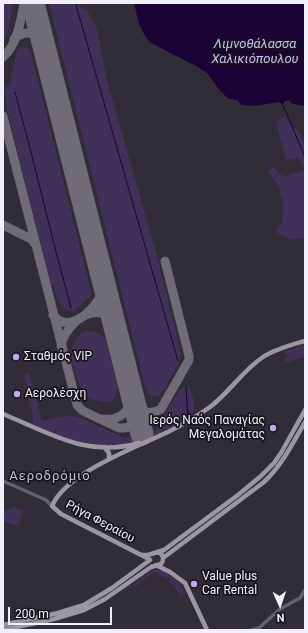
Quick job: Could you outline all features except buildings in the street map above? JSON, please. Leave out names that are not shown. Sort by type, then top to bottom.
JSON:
[{"type":"main road","points":[[52,506],[56,498],[92,468],[180,426],[211,406],[264,356],[305,341]]},
{"type":"main road","points":[[139,555],[151,554],[166,549],[261,476],[281,453],[305,410]]},
{"type":"main road","points":[[3,414],[76,444],[126,452]]},
{"type":"main road","points":[[3,630],[50,620],[84,610],[155,565],[160,564],[163,560],[264,482],[282,461],[305,422]]},
{"type":"main road","points":[[108,448],[125,446],[154,438]]},
{"type":"main road","points":[[108,448],[111,459]]},
{"type":"main road","name":"Ρήγα Φεραίου","points":[[52,506],[68,518],[150,560]]},
{"type":"main road","points":[[157,552],[162,554],[163,560],[170,572]]},
{"type":"main road","points":[[3,625],[58,613],[84,605],[112,588],[150,560],[151,554]]},
{"type":"main road","points":[[150,560],[155,565],[170,572],[185,584],[207,630]]},
{"type":"street","points":[[3,481],[46,500],[52,506]]},
{"type":"street","points":[[252,630],[259,628],[280,609],[300,598],[305,590]]},
{"type":"shaded area","points":[[3,3],[12,3],[9,29],[3,41]]},
{"type":"shaded area","points":[[49,3],[73,3],[87,11],[96,25],[107,80],[154,245],[182,356],[165,388],[158,397],[151,396],[146,390]]},
{"type":"shaded area","points":[[22,47],[30,49],[92,295],[74,311],[69,311],[62,306],[53,285],[51,285],[8,114],[5,90],[6,86],[9,86],[17,51]]},
{"type":"shaded area","points":[[285,117],[301,135],[305,146],[305,238],[289,239],[276,232],[282,222],[283,204],[278,185],[267,171],[273,167],[284,177],[304,170],[299,158],[286,160],[276,122]]},
{"type":"shaded area","points":[[88,331],[98,333],[105,338],[118,388],[114,399],[110,402],[91,399],[82,389],[76,377],[70,353],[76,338],[82,333]]},
{"type":"shaded area","points":[[305,344],[305,357],[287,362],[285,361],[287,354],[284,354],[284,352]]},
{"type":"shaded area","points":[[29,372],[42,421],[64,416],[78,417],[125,438],[155,431],[179,391],[183,388],[190,387],[194,408],[189,419],[158,434],[132,443],[116,446],[78,442],[32,423],[33,418],[24,376]]},
{"type":"shaded area","points":[[13,507],[23,510],[19,526],[3,521],[3,510],[8,511]]},
{"type":"shaded area","points":[[153,570],[163,571],[171,576],[179,583],[185,594],[179,597],[180,594],[169,581],[170,580],[168,577],[166,578],[154,572],[135,587],[133,585],[125,591],[123,590]]},
{"type":"water","name":"Λιμνοθάλασσα Χαλικιόπουλου","points":[[134,3],[305,3],[305,106],[293,104],[288,100],[284,102],[283,105],[279,102],[255,106],[241,105],[238,100],[229,99],[221,92],[207,73],[151,43],[147,39],[138,19]]},
{"type":"waterway","points":[[76,5],[178,361]]},
{"type":"waterway","points":[[15,92],[71,308]]},
{"type":"waterway","points":[[283,105],[305,157]]},
{"type":"waterway","points":[[186,387],[188,418]]},
{"type":"taxiway","points":[[3,57],[8,52],[15,39],[20,24],[24,3]]},
{"type":"taxiway","points":[[14,39],[25,33],[30,33],[37,37],[45,52]]},
{"type":"taxiway","points":[[3,116],[77,405],[83,411],[119,428],[129,427]]},
{"type":"taxiway","points":[[3,225],[31,239],[35,244]]},
{"type":"taxiway","points":[[133,397],[140,409],[144,411],[152,412],[161,409],[189,360],[165,261]]},
{"type":"taxiway","points":[[53,315],[60,321],[68,323],[85,315],[98,300],[103,291],[104,283]]},
{"type":"taxiway","points":[[61,346],[69,329],[76,321],[84,316],[93,313],[101,313],[109,318],[115,328]]},
{"type":"taxiway","points":[[103,419],[116,418],[125,412],[130,402],[130,389]]},
{"type":"runway","points":[[33,3],[142,434]]},
{"type":"place","name":"Σταθμός VIP","points":[[16,357]]},
{"type":"place","name":"Αερολέσχη","points":[[17,394]]},
{"type":"place","name":"Ιερός Ναός Παναγίας Μεγαλομάτας","points":[[273,428]]},
{"type":"place","name":"Value plus Car Rental","points":[[194,584]]},
{"type":"district","name":"Αεροδρόμιο","points":[[50,477]]}]
